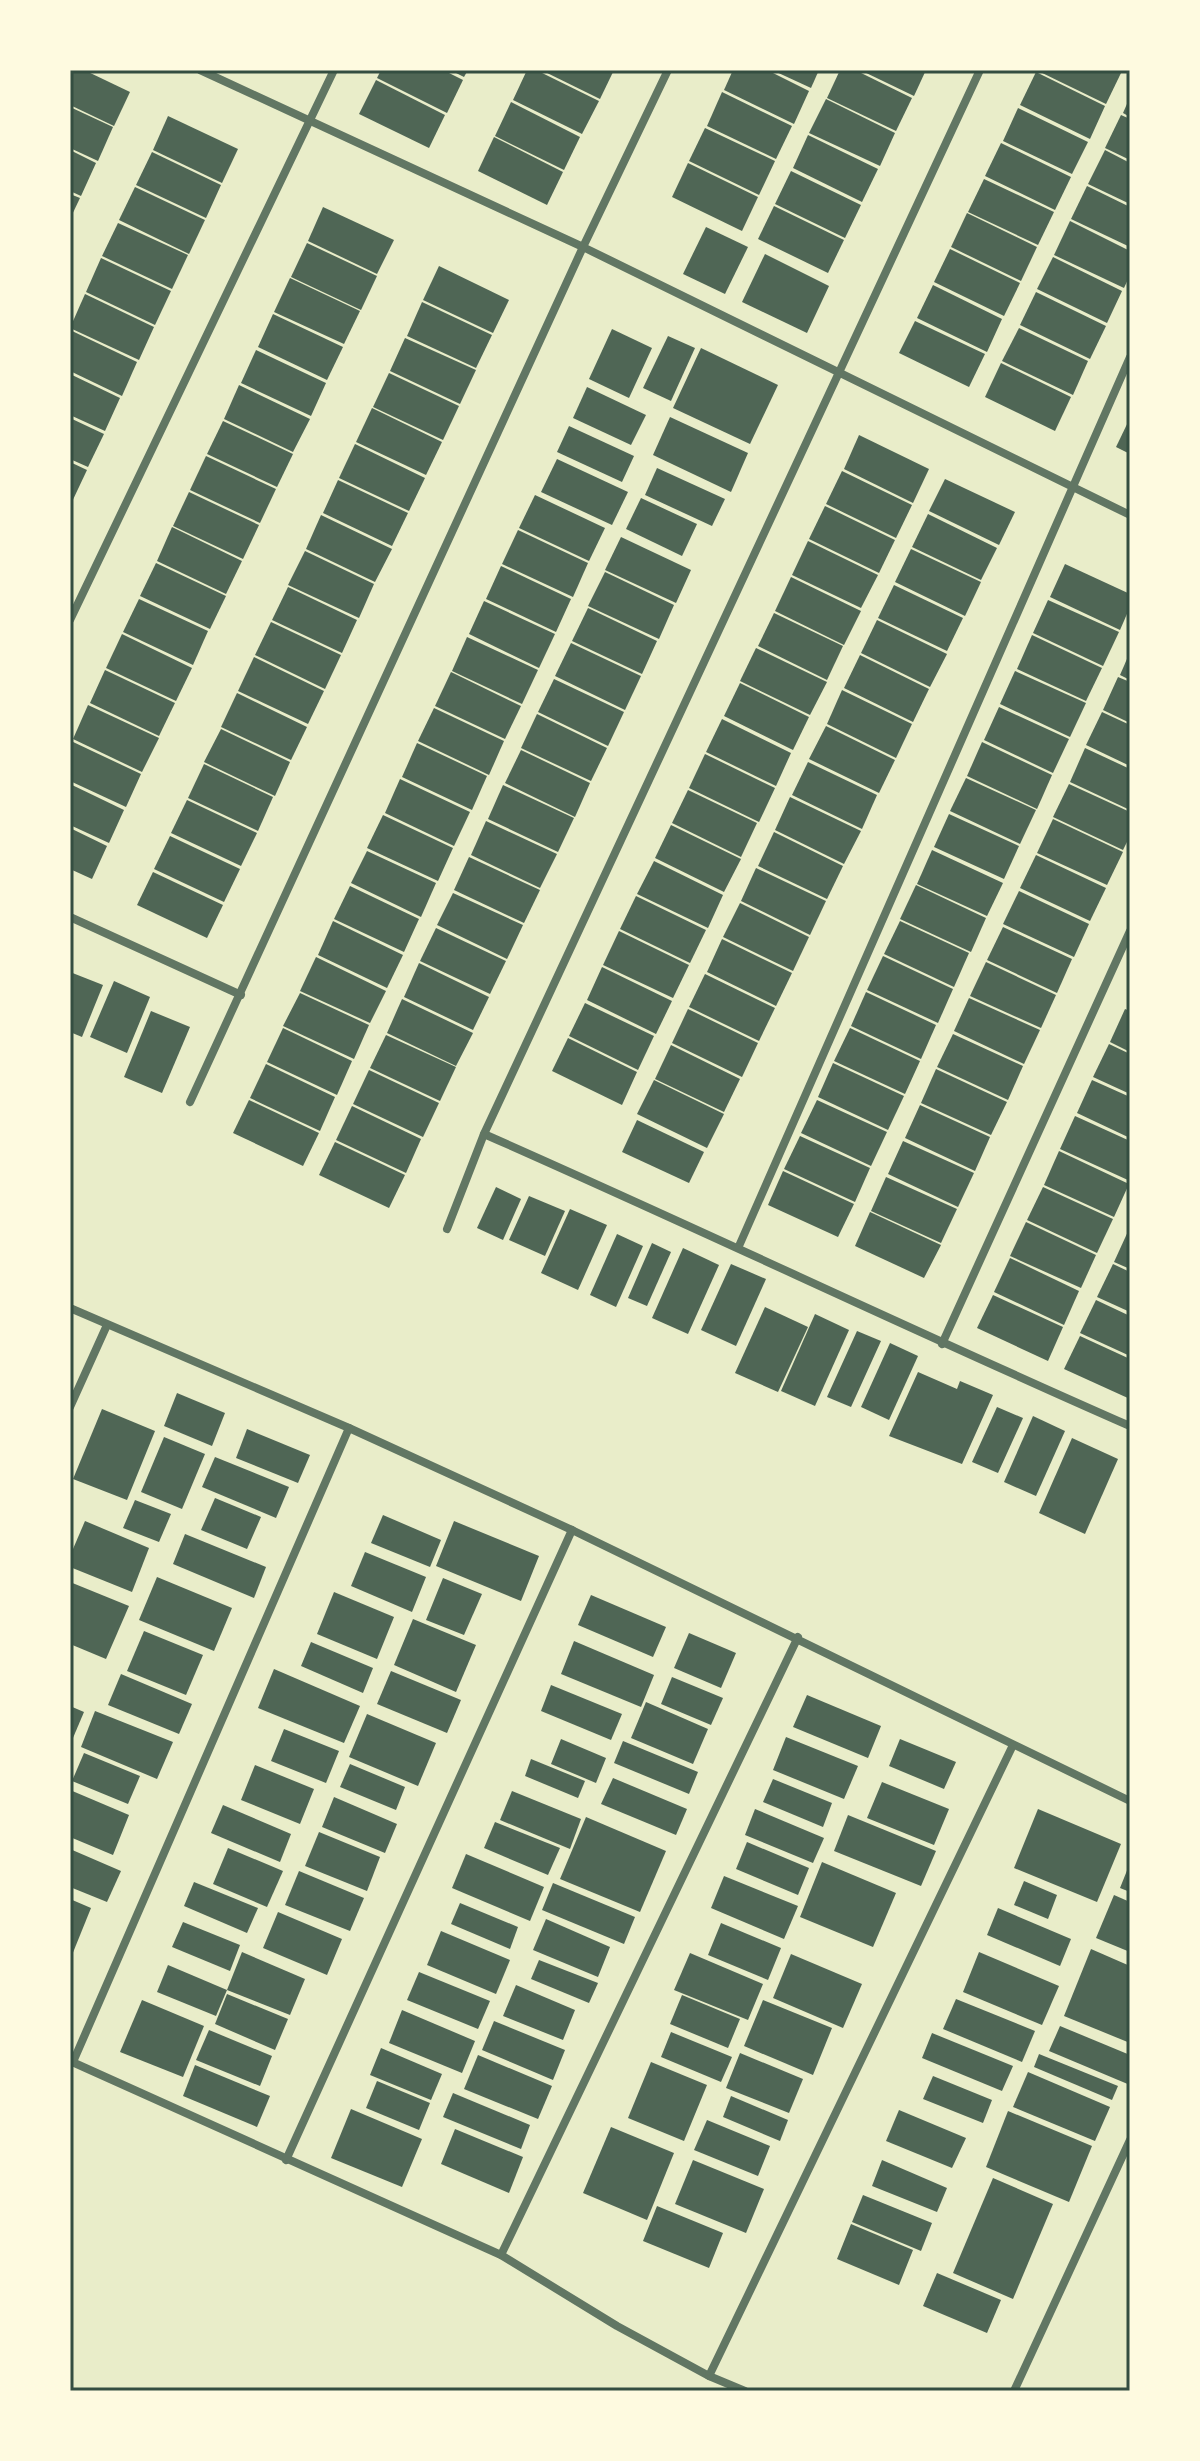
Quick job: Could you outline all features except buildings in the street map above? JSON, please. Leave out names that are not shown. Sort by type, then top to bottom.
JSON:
[{"type":"street","points":[[200,70],[583,247],[836,374],[1130,515]]},
{"type":"street","points":[[70,620],[334,70]]},
{"type":"street","points":[[190,1102],[583,247],[668,70]]},
{"type":"street","points":[[447,1229],[484,1134],[980,70]]},
{"type":"street","points":[[739,1246],[1070,487],[1130,357]]},
{"type":"street","points":[[70,917],[241,995]]},
{"type":"street","points":[[942,1344],[1130,931]]},
{"type":"street","points":[[484,1134],[739,1246],[942,1344],[1130,1426]]},
{"type":"street","points":[[70,1308],[349,1428],[572,1530],[798,1637],[1130,1801]]},
{"type":"street","points":[[70,1407],[107,1325]]},
{"type":"street","points":[[349,1428],[71,2062],[501,2255],[617,2326],[709,2376],[745,2391]]},
{"type":"street","points":[[286,2160],[572,1530]]},
{"type":"street","points":[[501,2255],[798,1637]]},
{"type":"street","points":[[709,2376],[1013,1745]]},
{"type":"street","points":[[1014,2391],[1130,2140]]}]
